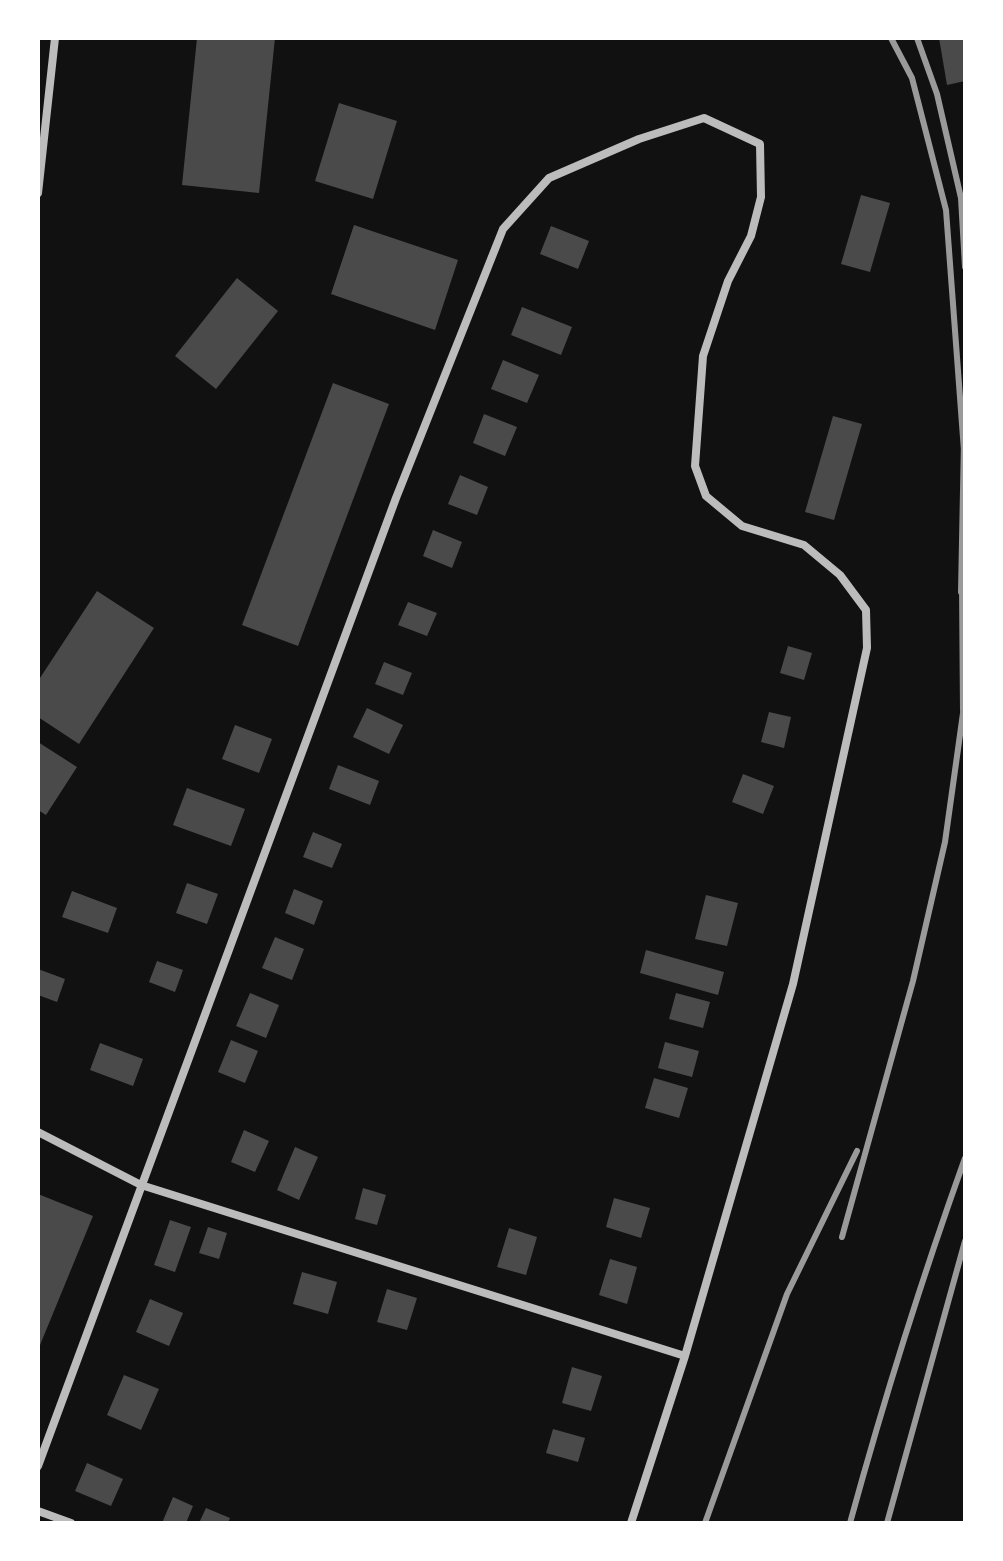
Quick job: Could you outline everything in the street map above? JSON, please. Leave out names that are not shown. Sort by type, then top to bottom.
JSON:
[{"type":"street","points":[[38,193],[55,38]]},
{"type":"street","points":[[38,1466],[391,513],[503,229],[549,178],[639,139],[704,118],[760,144],[761,197],[751,236],[728,281],[703,356],[695,466],[706,496],[742,526],[804,545],[840,575],[866,610],[867,648],[793,984],[685,1356],[631,1523]]},
{"type":"street","points":[[38,1132],[141,1185],[685,1356]]},
{"type":"street","points":[[38,1511],[71,1523]]},
{"type":"building","points":[[197,38],[275,38],[259,193],[182,185]]},
{"type":"building","points":[[939,38],[965,38],[965,81],[947,85]]},
{"type":"building","points":[[339,103],[397,121],[373,199],[315,181]]},
{"type":"building","points":[[861,195],[890,203],[870,272],[841,264]]},
{"type":"building","points":[[354,225],[458,260],[435,330],[331,294]]},
{"type":"building","points":[[551,226],[589,241],[578,269],[540,254]]},
{"type":"building","points":[[237,278],[278,311],[216,389],[175,356]]},
{"type":"building","points":[[522,307],[572,327],[561,355],[511,335]]},
{"type":"building","points":[[503,360],[539,375],[527,403],[491,389]]},
{"type":"building","points":[[333,383],[389,404],[298,646],[242,625]]},
{"type":"building","points":[[484,414],[517,427],[505,456],[473,443]]},
{"type":"building","points":[[833,416],[862,424],[834,520],[805,512]]},
{"type":"building","points":[[460,475],[488,487],[477,515],[448,504]]},
{"type":"building","points":[[433,530],[462,542],[452,568],[423,556]]},
{"type":"building","points":[[97,591],[154,628],[79,744],[38,717],[38,681]]},
{"type":"building","points":[[408,602],[437,613],[427,636],[398,625]]},
{"type":"building","points":[[788,646],[812,653],[804,680],[780,673]]},
{"type":"building","points":[[384,662],[412,673],[403,695],[375,684]]},
{"type":"building","points":[[367,708],[403,725],[389,754],[353,737]]},
{"type":"building","points":[[769,712],[791,717],[784,748],[761,742]]},
{"type":"building","points":[[235,725],[272,739],[259,773],[222,759]]},
{"type":"building","points":[[38,742],[77,767],[46,815],[38,810]]},
{"type":"building","points":[[338,765],[379,781],[370,805],[329,789]]},
{"type":"building","points":[[743,774],[774,786],[763,814],[732,802]]},
{"type":"building","points":[[187,788],[245,809],[231,846],[173,825]]},
{"type":"building","points":[[313,832],[342,844],[332,868],[303,857]]},
{"type":"building","points":[[187,883],[218,894],[207,924],[176,913]]},
{"type":"building","points":[[294,889],[323,901],[314,925],[285,913]]},
{"type":"building","points":[[72,891],[117,908],[108,933],[62,917]]},
{"type":"building","points":[[706,895],[738,903],[727,946],[695,939]]},
{"type":"building","points":[[275,937],[304,949],[292,980],[262,968]]},
{"type":"building","points":[[646,950],[724,972],[718,995],[640,973]]},
{"type":"building","points":[[157,961],[183,970],[175,992],[149,982]]},
{"type":"building","points":[[38,969],[65,979],[57,1002],[38,995]]},
{"type":"building","points":[[250,993],[279,1005],[266,1038],[236,1026]]},
{"type":"building","points":[[676,993],[710,1002],[703,1028],[669,1019]]},
{"type":"building","points":[[231,1040],[258,1051],[245,1083],[218,1072]]},
{"type":"building","points":[[665,1042],[699,1051],[692,1077],[658,1068]]},
{"type":"building","points":[[100,1043],[143,1059],[133,1086],[90,1070]]},
{"type":"building","points":[[654,1078],[688,1088],[679,1118],[645,1108]]},
{"type":"building","points":[[244,1130],[269,1141],[255,1172],[231,1162]]},
{"type":"building","points":[[295,1147],[318,1157],[299,1200],[277,1190]]},
{"type":"building","points":[[363,1188],[386,1195],[377,1225],[355,1219]]},
{"type":"building","points":[[38,1194],[93,1216],[38,1350]]},
{"type":"building","points":[[614,1198],[650,1208],[641,1238],[606,1227]]},
{"type":"building","points":[[170,1220],[191,1227],[175,1272],[154,1265]]},
{"type":"building","points":[[208,1227],[227,1233],[219,1259],[199,1253]]},
{"type":"building","points":[[509,1228],[537,1237],[526,1275],[497,1267]]},
{"type":"building","points":[[610,1259],[637,1267],[627,1304],[599,1295]]},
{"type":"building","points":[[302,1272],[337,1282],[328,1314],[293,1304]]},
{"type":"building","points":[[387,1289],[417,1298],[407,1330],[377,1322]]},
{"type":"building","points":[[150,1299],[183,1313],[169,1346],[136,1332]]},
{"type":"building","points":[[572,1367],[602,1376],[591,1411],[562,1403]]},
{"type":"building","points":[[124,1375],[159,1389],[141,1430],[107,1415]]},
{"type":"building","points":[[553,1429],[585,1438],[578,1462],[546,1453]]},
{"type":"building","points":[[87,1463],[123,1479],[111,1506],[75,1491]]},
{"type":"building","points":[[173,1497],[193,1506],[186,1523],[162,1523]]},
{"type":"building","points":[[206,1508],[230,1518],[228,1523],[199,1523]]},
{"type":"railway","points":[[891,38],[912,78],[946,210],[964,451]]},
{"type":"railway","points":[[917,38],[937,94],[961,198],[965,267]]},
{"type":"railway","points":[[961,592],[964,440]]},
{"type":"railway","points":[[962,584],[963,711]]},
{"type":"railway","points":[[842,1237],[913,981],[945,842],[965,699]]},
{"type":"railway","points":[[705,1523],[787,1294],[857,1151]]},
{"type":"railway","points":[[850,1523],[904,1339],[965,1158]]},
{"type":"railway","points":[[887,1523],[965,1241]]}]
